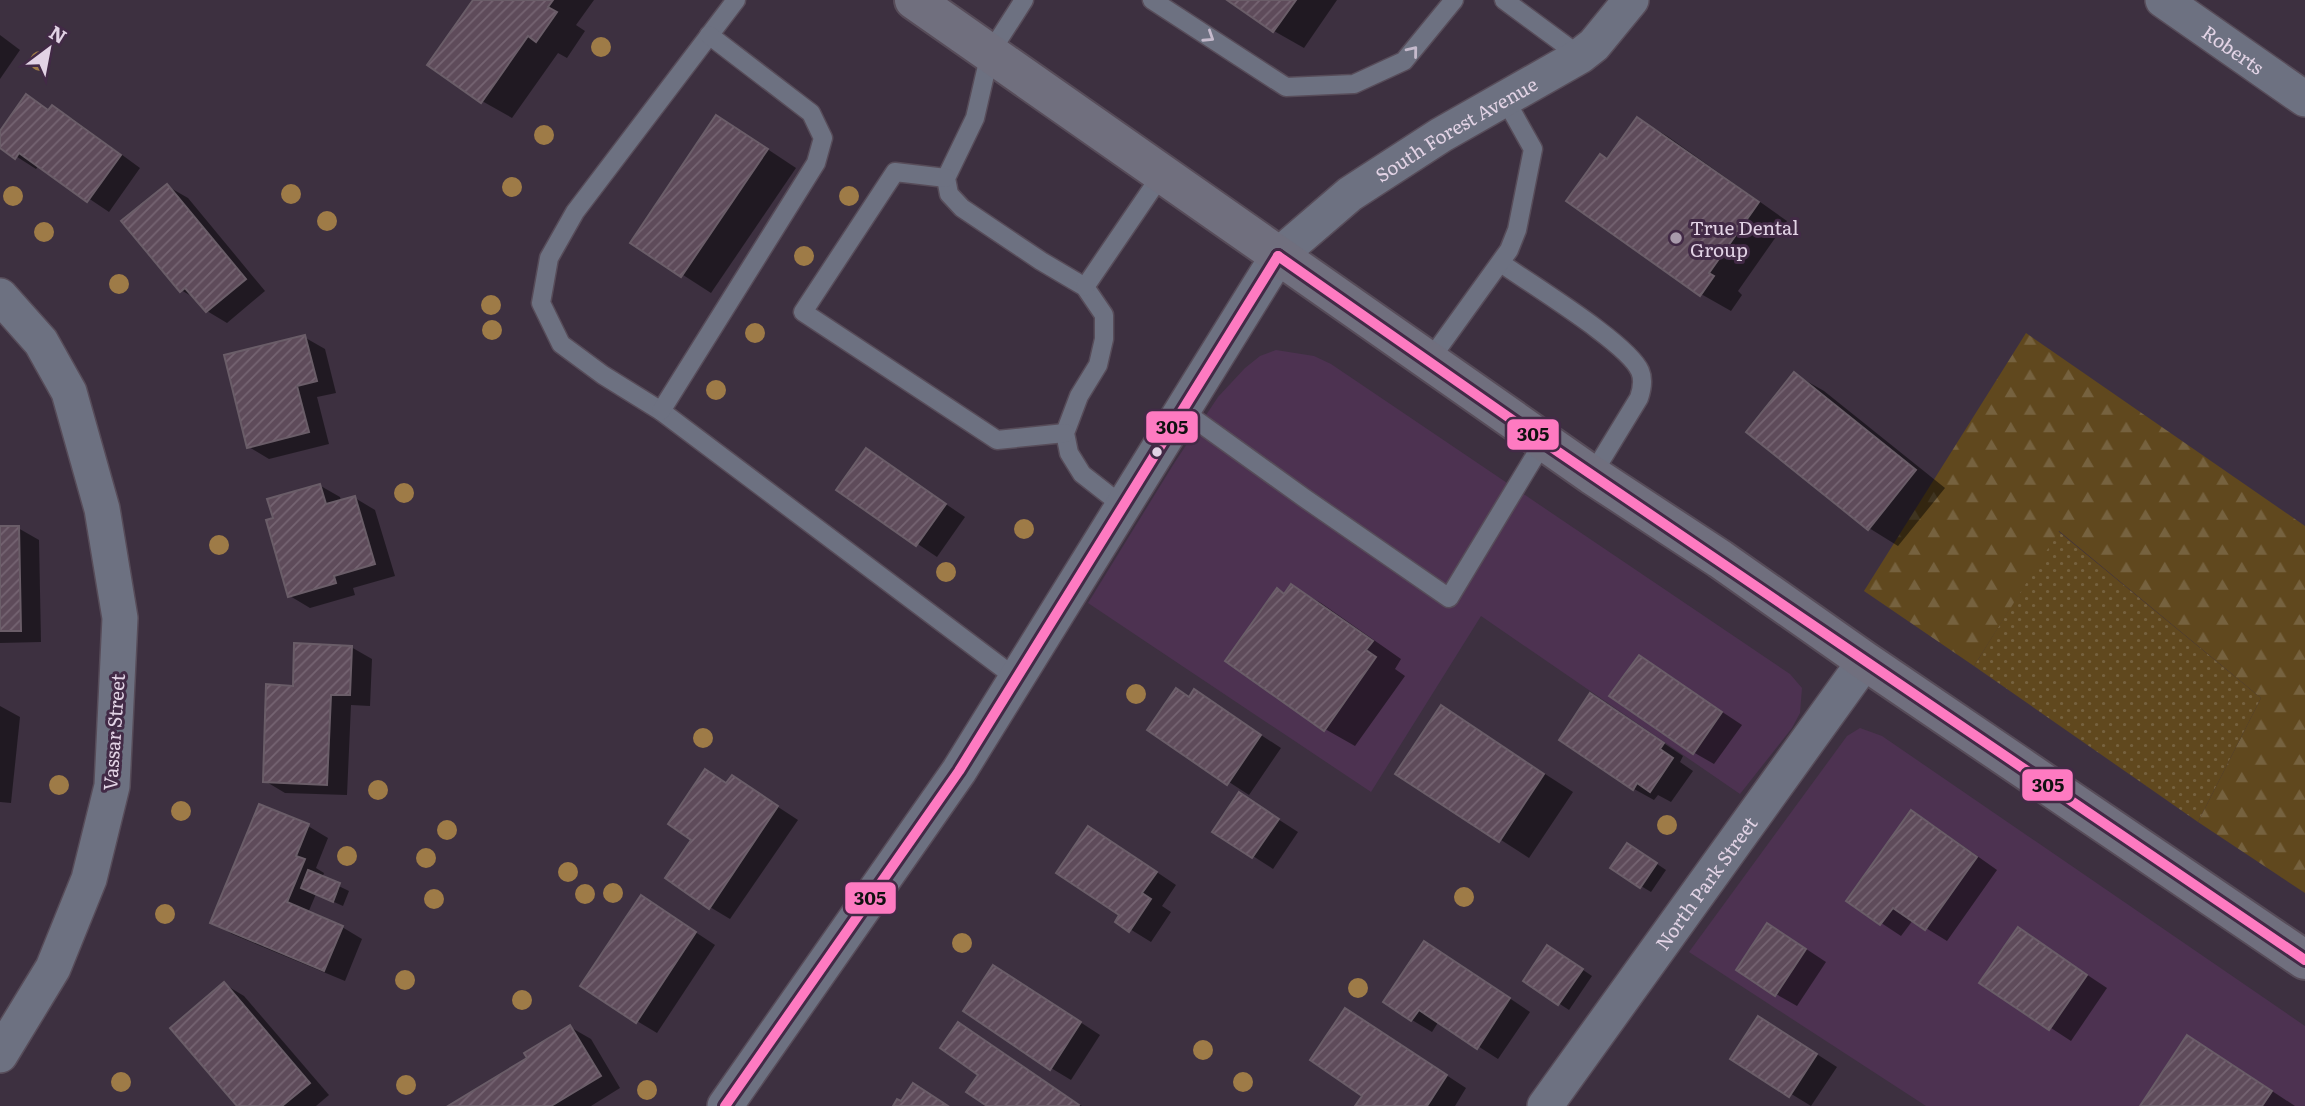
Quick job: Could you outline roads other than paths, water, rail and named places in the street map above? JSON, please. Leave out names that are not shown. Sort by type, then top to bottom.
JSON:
[{"type":"main road","points":[[914,0],[1592,475],[1720,559],[1865,661],[2305,960]]},
{"type":"street","name":"South Forest Avenue","points":[[725,1106],[959,771],[1278,256],[1350,194],[1441,135],[1594,46],[1631,0]]},
{"type":"street","name":"Roberts","points":[[2163,0],[2305,99]]},
{"type":"street","name":"Vassar Street","points":[[0,296],[41,342],[69,392],[102,509],[120,618],[112,786],[89,879],[53,968],[0,1055]]},
{"type":"street","name":"North Park Street","points":[[1545,1106],[1865,661]]},
{"type":"lane","points":[[736,0],[575,212],[549,258],[541,303],[561,344],[603,375],[661,411],[1016,678]]},
{"type":"lane","points":[[1024,0],[990,53],[975,118],[946,178],[948,194],[962,208],[1085,287],[1104,314],[1104,339],[1098,365],[1079,396],[1065,433],[1069,453],[1082,474],[1123,506]]},
{"type":"lane","points":[[1152,0],[1286,87],[1354,83],[1404,61],[1454,0]]},
{"type":"lane","points":[[1503,0],[1580,56]]},
{"type":"lane","points":[[661,411],[816,163],[823,138],[811,113],[709,35]]},
{"type":"lane","points":[[1429,361],[1501,263],[1517,230],[1533,149],[1505,99]]},
{"type":"lane","points":[[946,178],[895,172],[803,312],[997,440],[1065,433]]},
{"type":"lane","points":[[1085,287],[1162,174]]},
{"type":"lane","points":[[1501,263],[1620,347],[1640,372],[1643,385],[1639,398],[1592,475]]},
{"type":"lane","points":[[1182,410],[1449,598],[1544,441]]},
{"type":"place","name":"True Dental Group","points":[[1676,238]]}]
